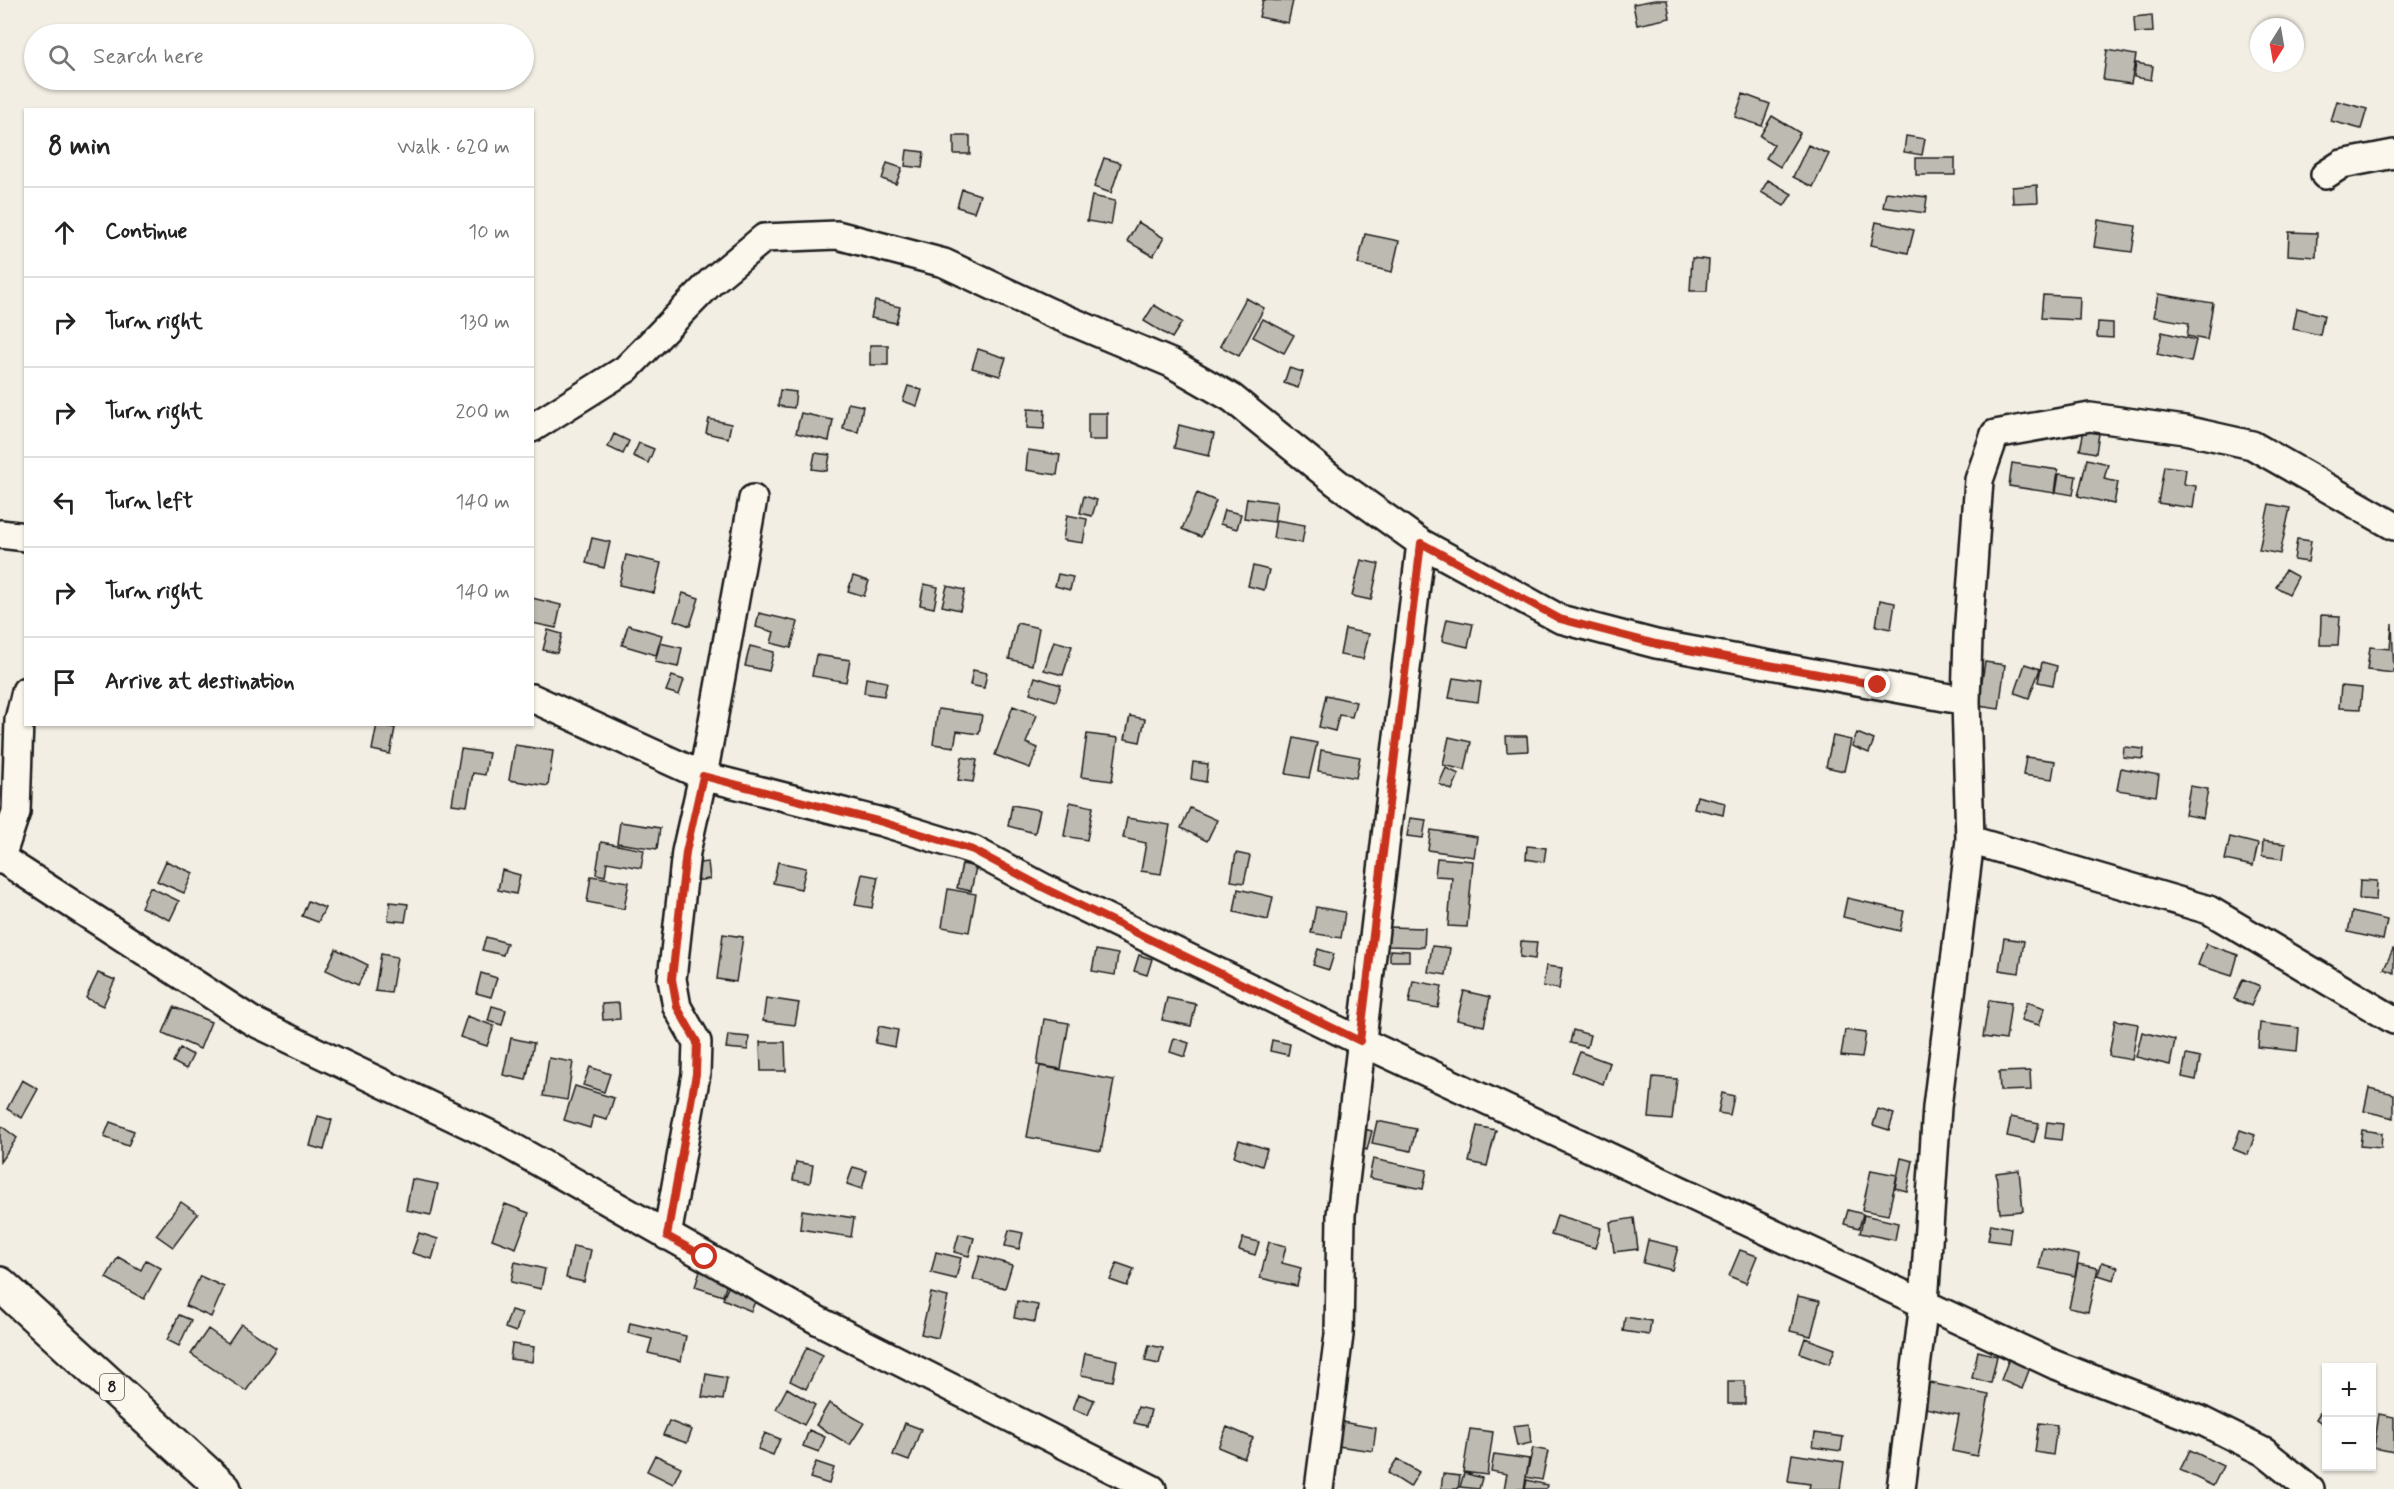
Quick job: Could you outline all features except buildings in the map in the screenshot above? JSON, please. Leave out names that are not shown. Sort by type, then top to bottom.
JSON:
[{"type":"main road","name":"8","points":[[0,1284],[224,1489]]},
{"type":"street","points":[[2325,175],[2342,164],[2394,154]]},
{"type":"street","points":[[534,427],[626,369],[712,281],[764,238],[837,235],[944,263],[1049,312],[1171,363],[1232,398],[1337,483],[1421,543],[1560,619],[1656,644],[1966,701]]},
{"type":"street","points":[[1901,1489],[1924,1303],[1937,1107],[1970,840],[1966,701],[1968,636],[1979,480],[1995,435],[2090,417],[2185,430],[2252,445],[2394,526]]},
{"type":"street","points":[[667,1236],[696,1074],[697,1042],[677,1007],[672,979],[686,852],[703,776],[753,499]]},
{"type":"street","points":[[0,534],[24,537]]},
{"type":"street","points":[[1320,1489],[1339,1335],[1341,1215],[1421,543]]},
{"type":"street","points":[[24,699],[19,720],[16,812],[1,859],[252,1022],[493,1136],[819,1321],[1152,1489]]},
{"type":"street","points":[[534,700],[703,776],[882,822],[973,850],[1044,888],[1360,1041],[2053,1364],[2202,1421],[2264,1452],[2310,1489]]},
{"type":"street","points":[[1970,840],[2209,910],[2394,1020]]},
{"type":"route","points":[[705,1257],[667,1236],[696,1074],[697,1042],[677,1007],[672,979],[686,852],[703,776],[882,822],[973,850],[1044,888],[1360,1041],[1421,543],[1560,619],[1656,644],[1878,685]]}]
